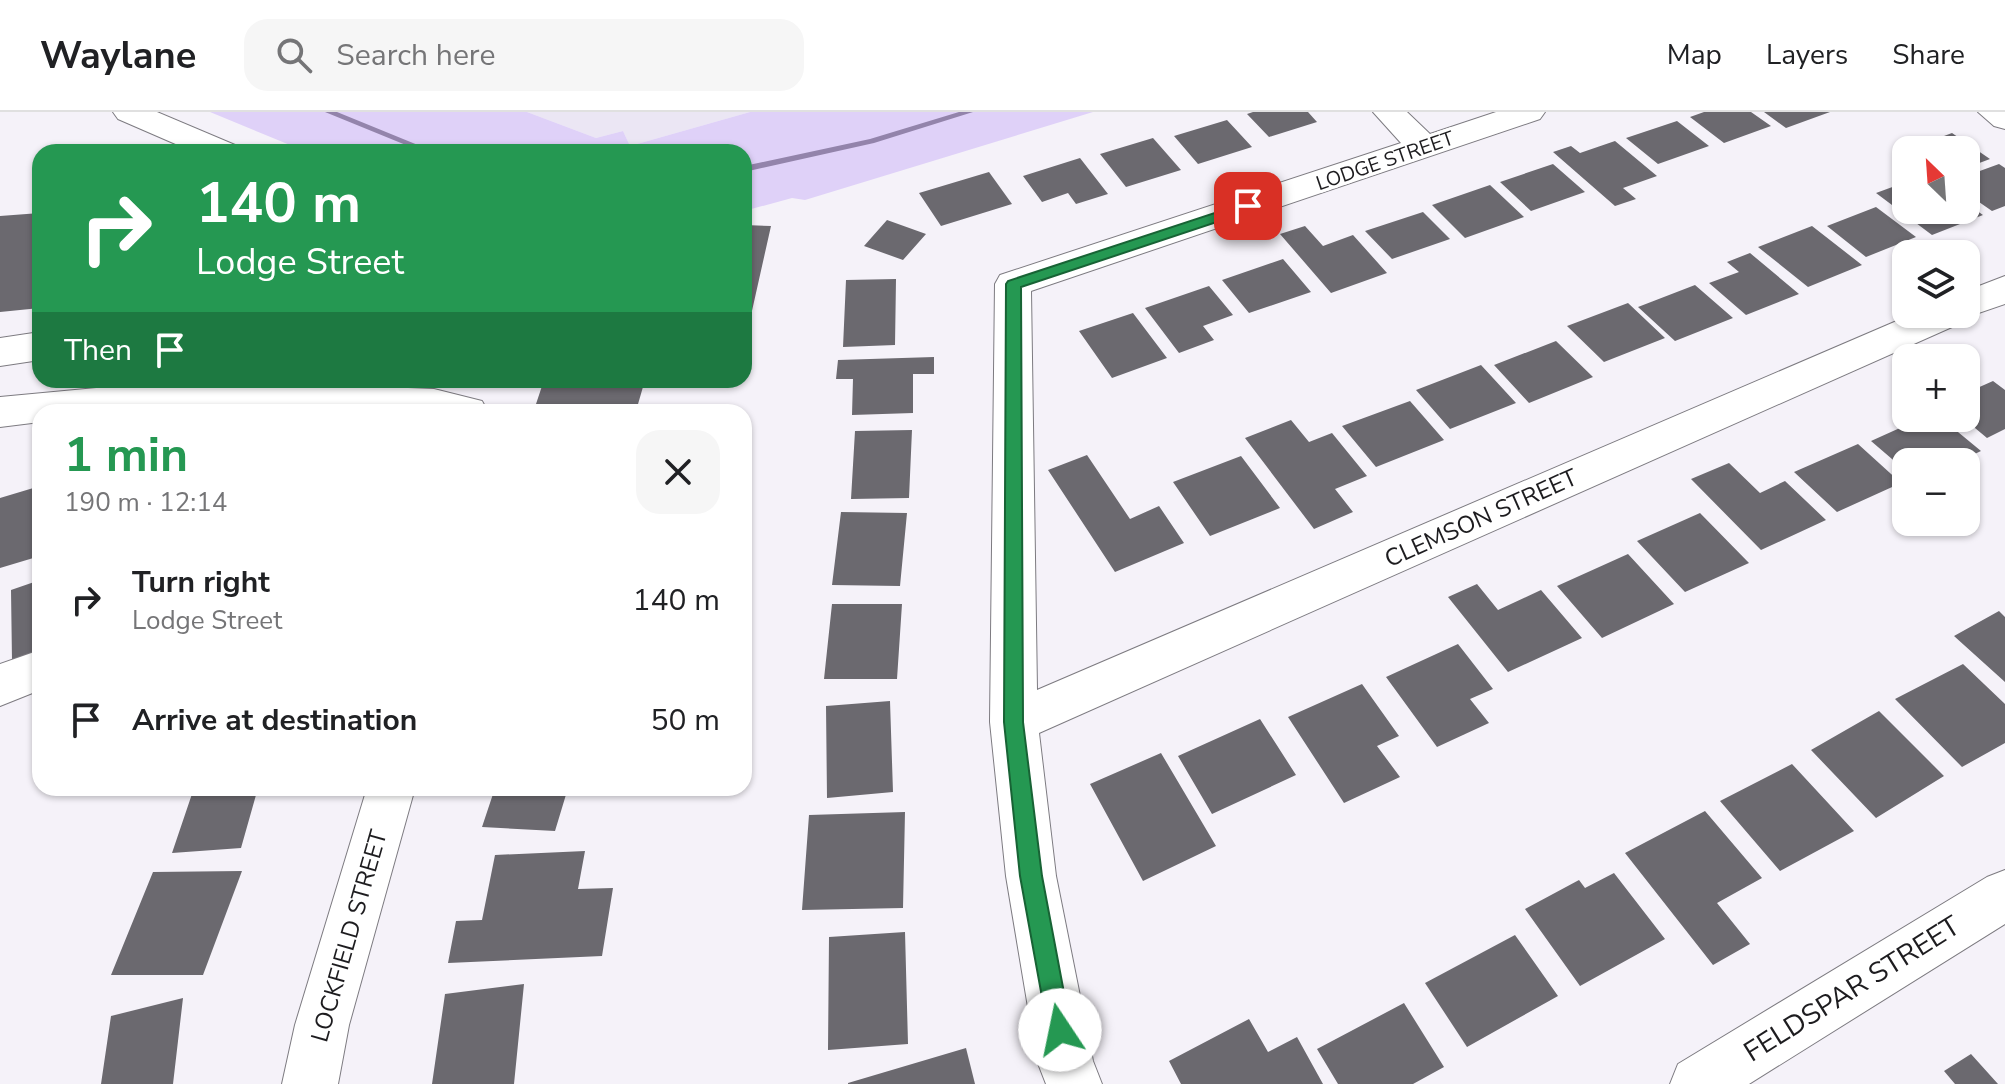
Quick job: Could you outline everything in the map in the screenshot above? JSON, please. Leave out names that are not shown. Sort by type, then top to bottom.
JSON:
[{"type":"street","points":[[129,112],[204,144]]},
{"type":"street","points":[[1389,112],[1425,148]]},
{"type":"street","name":"LODGE STREET","points":[[1014,722],[1013,284],[1529,112]]},
{"type":"street","points":[[1994,112],[2005,119]]},
{"type":"street","points":[[1980,300],[2005,289]]},
{"type":"street","name":"CLEMSON STREET","points":[[1014,722],[1916,328]]},
{"type":"street","points":[[0,352],[32,347]]},
{"type":"street","points":[[52,404],[196,389],[422,404]]},
{"type":"street","points":[[0,412],[32,407]]},
{"type":"street","points":[[0,685],[32,673]]},
{"type":"street","points":[[1014,722],[1031,876],[1065,1061],[1074,1084]]},
{"type":"street","name":"LOCKFIELD STREET","points":[[310,1084],[322,1025],[389,796]]},
{"type":"street","name":"FELDSPAR STREET","points":[[1698,1084],[2005,895]]},
{"type":"shaded area","points":[[210,112],[527,112],[596,138],[623,131],[629,144],[288,144]]},
{"type":"shaded area","points":[[527,112],[750,112],[637,144],[629,144],[623,131],[596,138]]},
{"type":"shaded area","points":[[750,112],[1093,112],[805,200],[792,198],[752,209],[752,144],[637,144]]},
{"type":"building","points":[[1308,112],[1317,122],[1269,137],[1247,114]]},
{"type":"building","points":[[1704,112],[1751,112],[1771,126],[1724,143],[1690,117]]},
{"type":"building","points":[[1764,112],[1830,112],[1786,128]]},
{"type":"building","points":[[1227,120],[1252,147],[1198,164],[1174,136]]},
{"type":"building","points":[[1677,121],[1709,146],[1658,164],[1626,138]]},
{"type":"building","points":[[1153,138],[1181,170],[1126,187],[1100,154]]},
{"type":"building","points":[[1615,141],[1657,176],[1623,188],[1636,199],[1615,206],[1553,152],[1571,146],[1580,153]]},
{"type":"building","points":[[1980,152],[1990,159],[1980,163]]},
{"type":"building","points":[[1080,158],[1108,194],[1076,204],[1068,193],[1042,202],[1023,176]]},
{"type":"building","points":[[1553,164],[1585,192],[1531,211],[1500,182]]},
{"type":"building","points":[[1999,164],[2005,168],[2005,206],[1992,211],[1980,203],[1980,171]]},
{"type":"building","points":[[989,172],[1012,204],[941,226],[919,193]]},
{"type":"building","points":[[1490,185],[1524,217],[1465,238],[1432,205]]},
{"type":"building","points":[[1892,187],[1892,205],[1876,193]]},
{"type":"building","points":[[1876,207],[1892,219],[1892,224],[1899,224],[1916,237],[1892,240],[1892,247],[1866,257],[1827,226]]},
{"type":"building","points":[[1423,212],[1450,239],[1392,259],[1365,231]]},
{"type":"building","points":[[32,214],[32,309],[0,312],[0,216]]},
{"type":"building","points":[[887,220],[926,234],[903,260],[864,246]]},
{"type":"building","points":[[1917,224],[1960,224],[1932,235]]},
{"type":"building","points":[[752,225],[771,226],[752,311]]},
{"type":"building","points":[[1305,226],[1323,246],[1353,235],[1387,273],[1331,293],[1280,234]]},
{"type":"building","points":[[1812,226],[1862,265],[1808,287],[1758,247]]},
{"type":"building","points":[[1750,253],[1799,294],[1746,315],[1709,283],[1739,272],[1727,262]]},
{"type":"building","points":[[1283,259],[1311,292],[1249,313],[1222,280]]},
{"type":"building","points":[[896,279],[895,345],[843,347],[846,280]]},
{"type":"building","points":[[1695,285],[1733,318],[1675,341],[1638,307]]},
{"type":"building","points":[[1209,286],[1233,315],[1203,326],[1214,340],[1179,353],[1145,308]]},
{"type":"building","points":[[1628,303],[1665,338],[1604,362],[1567,326]]},
{"type":"building","points":[[1133,313],[1167,358],[1112,378],[1079,331]]},
{"type":"building","points":[[1556,341],[1593,377],[1529,403],[1494,365]]},
{"type":"building","points":[[934,357],[934,374],[913,374],[913,413],[852,415],[853,379],[836,379],[838,360]]},
{"type":"building","points":[[1481,365],[1516,403],[1450,429],[1416,390]]},
{"type":"building","points":[[1993,381],[2005,390],[2005,429],[1987,438],[1980,432],[1980,387]]},
{"type":"building","points":[[541,388],[643,388],[638,404],[536,404]]},
{"type":"building","points":[[1410,401],[1444,440],[1376,467],[1342,426]]},
{"type":"building","points":[[1291,420],[1309,442],[1332,433],[1367,476],[1335,489],[1353,512],[1314,529],[1245,438]]},
{"type":"building","points":[[912,430],[909,498],[851,499],[855,431]]},
{"type":"building","points":[[1892,432],[1958,432],[1977,448],[1892,448],[1892,459],[1871,441]]},
{"type":"building","points":[[1858,444],[1892,475],[1892,487],[1837,512],[1794,472]]},
{"type":"building","points":[[1087,455],[1130,519],[1159,506],[1184,543],[1115,572],[1048,470]]},
{"type":"building","points":[[1241,456],[1280,508],[1210,536],[1173,482]]},
{"type":"building","points":[[1729,463],[1760,493],[1785,481],[1826,520],[1761,550],[1691,479]]},
{"type":"building","points":[[32,488],[32,558],[0,568],[0,498]]},
{"type":"building","points":[[841,512],[907,513],[900,586],[832,585]]},
{"type":"building","points":[[1700,513],[1749,563],[1685,592],[1637,541]]},
{"type":"building","points":[[1628,554],[1674,604],[1602,638],[1557,586]]},
{"type":"building","points":[[32,583],[32,655],[12,661],[11,590]]},
{"type":"building","points":[[1477,584],[1498,610],[1541,590],[1582,638],[1508,672],[1448,597]]},
{"type":"building","points":[[832,604],[902,604],[897,679],[824,679]]},
{"type":"building","points":[[1999,611],[2005,617],[2005,682],[1954,636]]},
{"type":"building","points":[[1458,644],[1493,689],[1470,699],[1489,723],[1437,747],[1386,677]]},
{"type":"building","points":[[1963,664],[2005,704],[2005,743],[1962,767],[1895,699]]},
{"type":"building","points":[[1362,684],[1399,736],[1377,746],[1400,777],[1344,803],[1288,717]]},
{"type":"building","points":[[890,701],[893,792],[827,798],[826,706]]},
{"type":"building","points":[[1879,711],[1944,776],[1876,818],[1811,750]]},
{"type":"building","points":[[1260,719],[1296,775],[1212,814],[1178,756]]},
{"type":"building","points":[[1161,753],[1216,846],[1143,881],[1090,784]]},
{"type":"building","points":[[1792,764],[1854,831],[1780,871],[1720,801]]},
{"type":"building","points":[[191,796],[256,796],[241,848],[172,853]]},
{"type":"building","points":[[492,796],[566,796],[555,831],[482,827]]},
{"type":"building","points":[[1705,811],[1762,878],[1717,903],[1750,944],[1713,965],[1625,853]]},
{"type":"building","points":[[905,812],[903,908],[802,910],[809,815]]},
{"type":"building","points":[[585,851],[578,889],[613,888],[602,956],[448,963],[456,921],[482,920],[495,855]]},
{"type":"building","points":[[242,871],[203,975],[111,975],[153,872]]},
{"type":"building","points":[[1614,873],[1665,939],[1580,986],[1525,909],[1579,880],[1585,888]]},
{"type":"building","points":[[905,932],[908,1044],[828,1050],[829,937]]},
{"type":"building","points":[[1515,935],[1558,996],[1467,1047],[1425,983]]},
{"type":"building","points":[[524,984],[514,1084],[432,1084],[445,994]]},
{"type":"building","points":[[183,998],[173,1084],[101,1084],[111,1016]]},
{"type":"building","points":[[1404,1003],[1444,1067],[1413,1084],[1338,1084],[1317,1049]]},
{"type":"building","points":[[1249,1019],[1268,1052],[1297,1037],[1323,1084],[1181,1084],[1169,1061]]},
{"type":"building","points":[[966,1048],[975,1084],[848,1084],[848,1083]]},
{"type":"building","points":[[1971,1054],[1998,1084],[1955,1084],[1944,1071]]},
{"type":"waterway","points":[[329,112],[411,144]]},
{"type":"waterway","points":[[752,167],[871,141],[969,112]]},
{"type":"route","points":[[1060,1030],[1031,876],[1014,722],[1013,284],[1248,206]]}]
